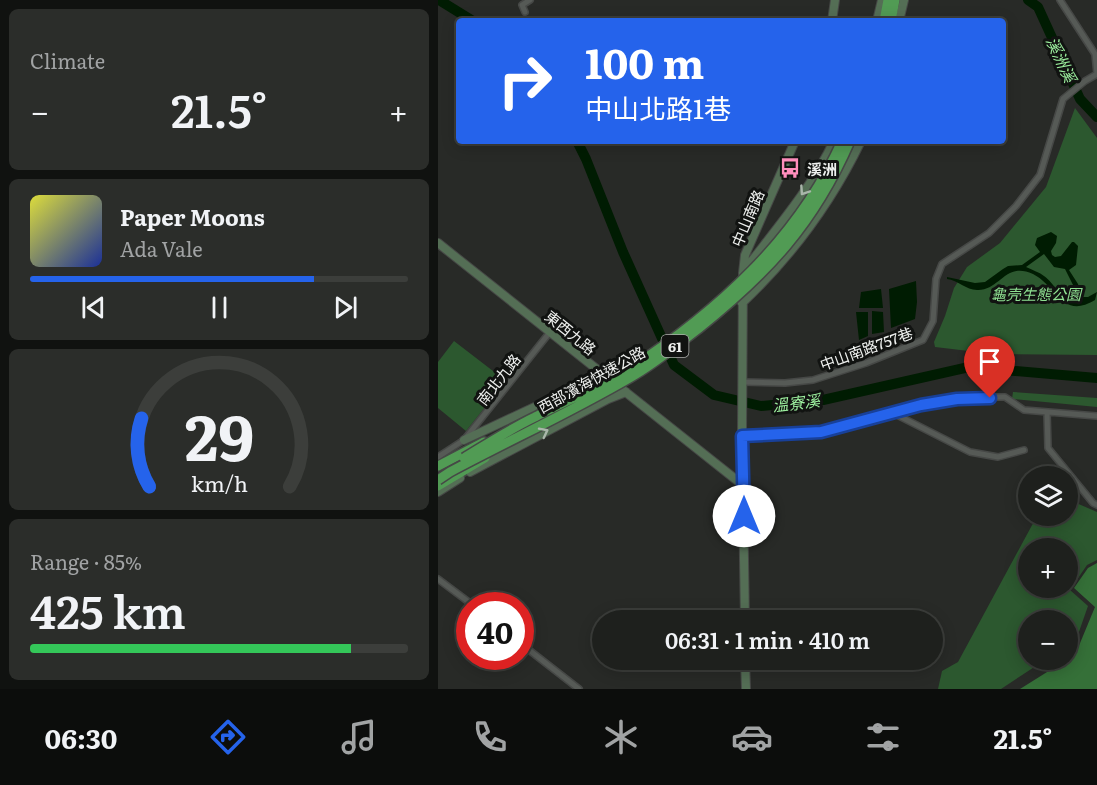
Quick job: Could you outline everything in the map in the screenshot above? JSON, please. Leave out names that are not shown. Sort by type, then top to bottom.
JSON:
[{"type":"highway","points":[[885,18],[888,0]]},
{"type":"highway","points":[[892,18],[895,0]]},
{"type":"highway","name":"西部濱海快速公路","points":[[438,473],[532,418],[626,371],[736,289],[788,231],[830,167],[841,144]]},
{"type":"highway","name":"西部濱海快速公路","points":[[438,480],[633,376],[688,337],[739,296],[798,234],[836,173],[849,144]]},
{"type":"highway","points":[[438,466],[532,418]]},
{"type":"highway","points":[[438,486],[531,429]]},
{"type":"street","points":[[525,12],[522,5],[530,0]]},
{"type":"street","points":[[832,18],[835,0]]},
{"type":"street","points":[[878,18],[882,0]]},
{"type":"street","points":[[900,18],[904,0]]},
{"type":"street","points":[[1060,0],[1095,54],[1097,74]]},
{"type":"street","name":"中山南路757巷","points":[[742,382],[785,383],[813,380],[866,363],[922,340],[933,321],[936,279],[942,264],[989,233],[1016,206],[1040,175],[1063,99],[1097,74]]},
{"type":"street","name":"中山南路","points":[[745,610],[742,436],[743,273],[745,255],[794,144]]},
{"type":"street","points":[[743,273],[781,226],[823,163],[832,144]]},
{"type":"street","points":[[742,303],[794,249],[816,220],[845,173],[860,144]]},
{"type":"street","name":"東西九路","points":[[438,243],[744,486]]},
{"type":"street","name":"南北九路","points":[[438,457],[464,440],[550,332]]},
{"type":"street","points":[[464,440],[603,375]]},
{"type":"street","points":[[438,492],[493,459],[626,392]]},
{"type":"street","points":[[742,436],[821,432],[939,401],[976,398],[1005,398],[1024,410],[1097,416]]},
{"type":"street","points":[[1047,412],[1048,448],[1097,505]]},
{"type":"street","points":[[893,413],[970,452],[998,457],[1024,450]]},
{"type":"street","points":[[438,579],[456,592]]},
{"type":"street","points":[[534,654],[579,689]]},
{"type":"street","points":[[745,670],[746,689]]},
{"type":"green space","name":"龜壳生態公園","points":[[1075,108],[1097,138],[1097,355],[994,354],[935,347],[934,342],[954,288],[967,267],[1000,243],[1046,187]]},
{"type":"green space","points":[[454,341],[506,381],[466,431],[438,408],[438,362]]},
{"type":"green space","points":[[1013,392],[1097,398],[1097,407],[1012,399]]},
{"type":"green space","points":[[1078,504],[1097,512],[1097,560],[1087,565],[1078,578],[1078,538],[1025,538],[1032,526],[1078,526]]},
{"type":"green space","points":[[1018,551],[1018,598],[1078,597],[1088,606],[1078,635],[1078,610],[1018,610],[1018,670],[1030,670],[1001,689],[938,689],[942,671],[958,662]]},
{"type":"green space","points":[[1097,563],[1097,689],[1020,689],[1050,670],[1078,670],[1078,648],[1095,607],[1078,592],[1078,582],[1088,568]]},
{"type":"shaded area","points":[[1051,232],[1057,236],[1051,251],[1055,257],[1061,256],[1072,242],[1078,246],[1076,265],[1069,270],[1078,284],[1082,297],[1088,297],[1097,292],[1095,300],[1084,305],[1067,304],[1041,279],[1023,271],[1016,271],[992,286],[977,290],[947,279],[947,277],[975,283],[985,282],[1008,266],[1022,265],[1040,252],[1035,245],[1037,238]],"holes":[[[1044,254],[1054,267],[1065,269],[1075,289],[1075,301],[1065,297],[1048,279],[1026,267]]]},
{"type":"shaded area","points":[[916,281],[915,319],[891,328],[889,289]]},
{"type":"shaded area","points":[[881,289],[883,308],[859,308],[861,292]]},
{"type":"shaded area","points":[[872,311],[883,312],[884,332],[872,334]]},
{"type":"shaded area","points":[[856,312],[868,312],[868,336],[859,340]]},
{"type":"waterway","name":"溫寮溪","points":[[439,0],[468,18]]},
{"type":"waterway","name":"溪洲溪","points":[[1028,0],[1038,7],[1080,99],[1097,117]]},
{"type":"waterway","name":"溫寮溪","points":[[578,144],[623,252],[674,365],[714,395],[761,406],[823,400],[969,367],[1097,378]]},
{"type":"place","name":"溪洲","points":[[790,168]]},
{"type":"route","points":[[744,516],[742,436],[821,432],[939,401],[990,398]]}]
